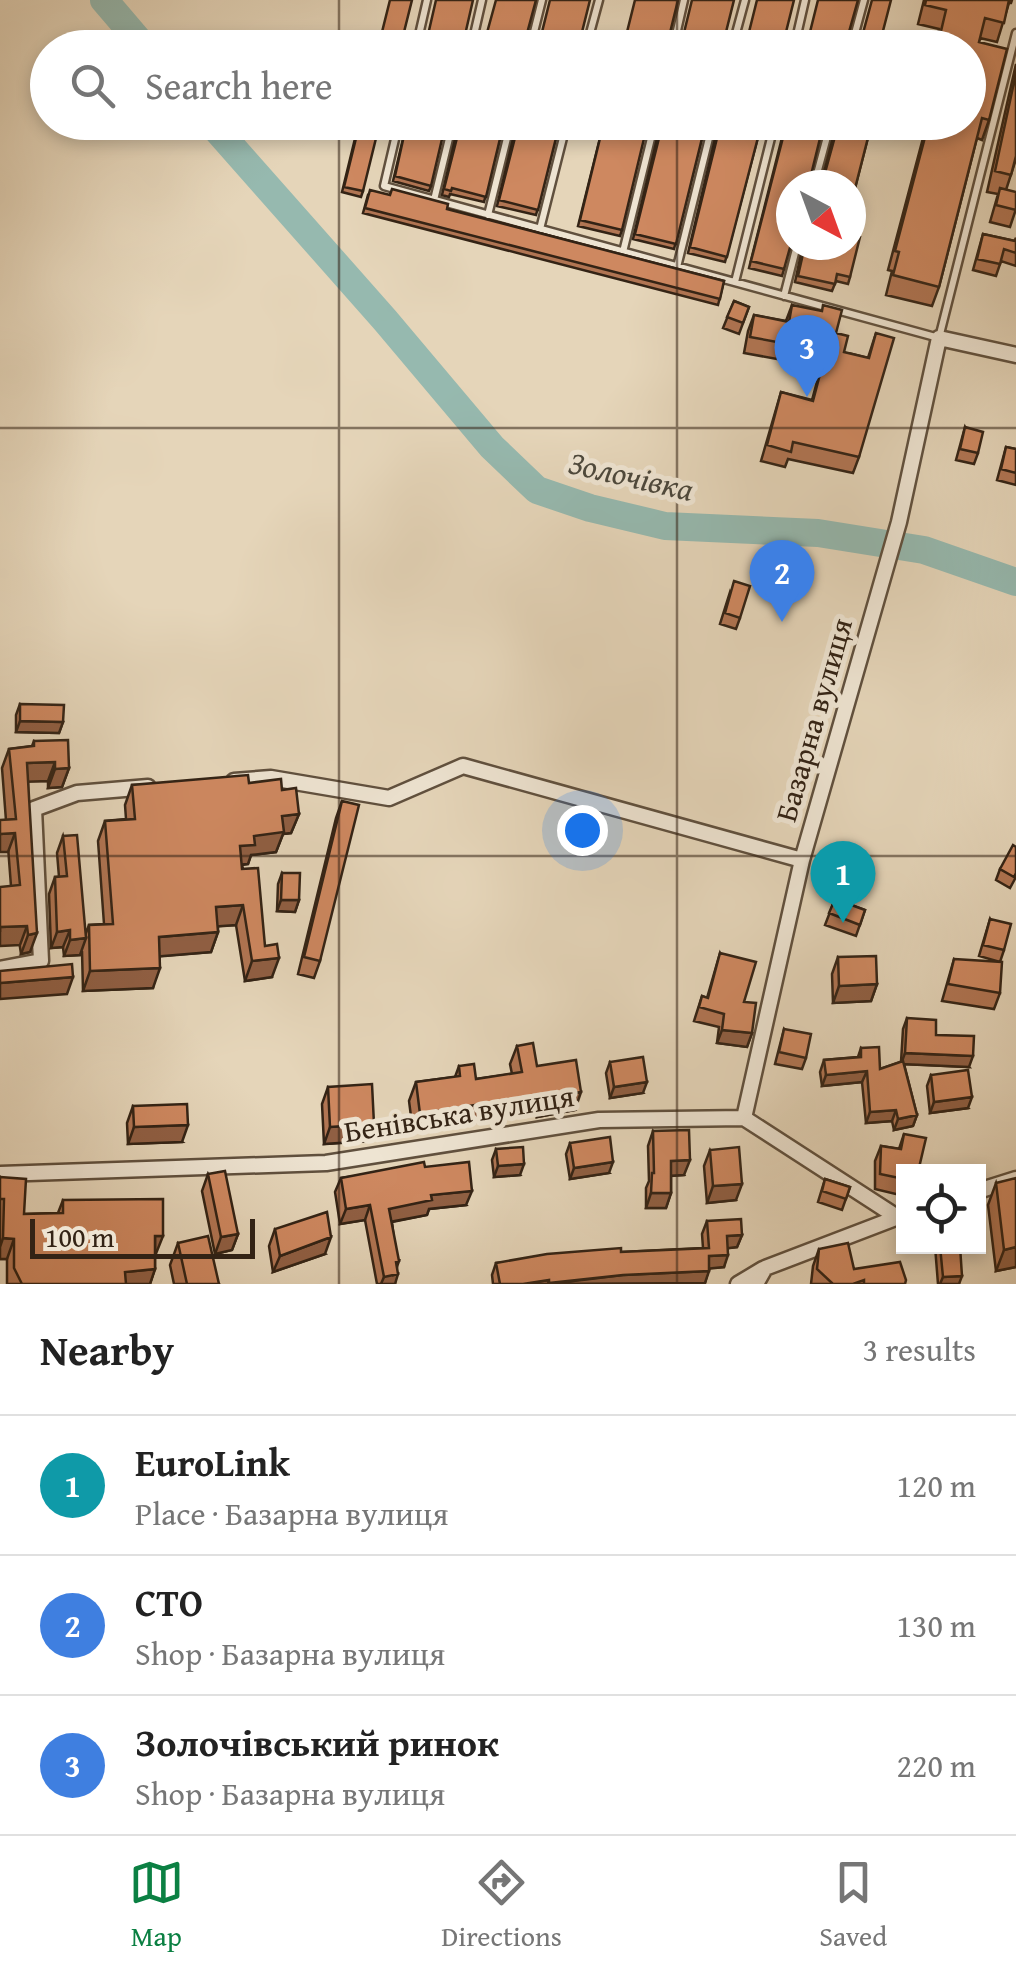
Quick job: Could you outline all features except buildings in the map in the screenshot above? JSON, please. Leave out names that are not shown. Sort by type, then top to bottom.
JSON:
[{"type":"street","points":[[939,338],[1016,355]]},
{"type":"street","name":"Базарна вулиця","points":[[744,1118],[802,860],[883,580],[939,338]]},
{"type":"street","points":[[213,782],[271,778],[389,798],[463,766],[802,860]]},
{"type":"street","points":[[0,970],[42,961],[34,809],[77,792],[155,786]]},
{"type":"street","points":[[744,1118],[896,1213]]},
{"type":"street","name":"Бенівська вулиця","points":[[0,1174],[326,1163],[600,1120],[744,1118]]},
{"type":"street","points":[[986,1188],[1016,1179]]},
{"type":"street","points":[[738,1284],[765,1268],[896,1218]]},
{"type":"street","points":[[756,1284],[765,1268]]},
{"type":"lane","points":[[420,30],[427,0]]},
{"type":"lane","points":[[475,30],[482,0]]},
{"type":"lane","points":[[534,30],[542,0]]},
{"type":"lane","points":[[591,30],[599,0]]},
{"type":"lane","points":[[677,30],[684,0]]},
{"type":"lane","points":[[736,30],[744,0]]},
{"type":"lane","points":[[798,30],[806,0]]},
{"type":"lane","points":[[856,30],[864,0]]},
{"type":"lane","points":[[395,140],[384,186],[939,338],[1016,34]]},
{"type":"lane","points":[[434,200],[449,140]]},
{"type":"lane","points":[[488,215],[507,140]]},
{"type":"lane","points":[[540,229],[562,140]]},
{"type":"lane","points":[[623,252],[650,140]]},
{"type":"lane","points":[[677,266],[709,140]]},
{"type":"lane","points":[[734,282],[770,140]]},
{"type":"lane","points":[[818,170],[826,140]]},
{"type":"lane","points":[[784,296],[794,260]]},
{"type":"waterway","name":"Золочівка","points":[[104,0],[130,30]]},
{"type":"waterway","name":"Золочівка","points":[[226,140],[492,447],[537,490],[665,526],[818,533],[924,550],[1016,582]]},
{"type":"place","name":"Золочівський ринок","points":[[807,397]]},
{"type":"place","name":"СТО","points":[[782,622]]},
{"type":"place","name":"EuroLink","points":[[843,923]]}]
